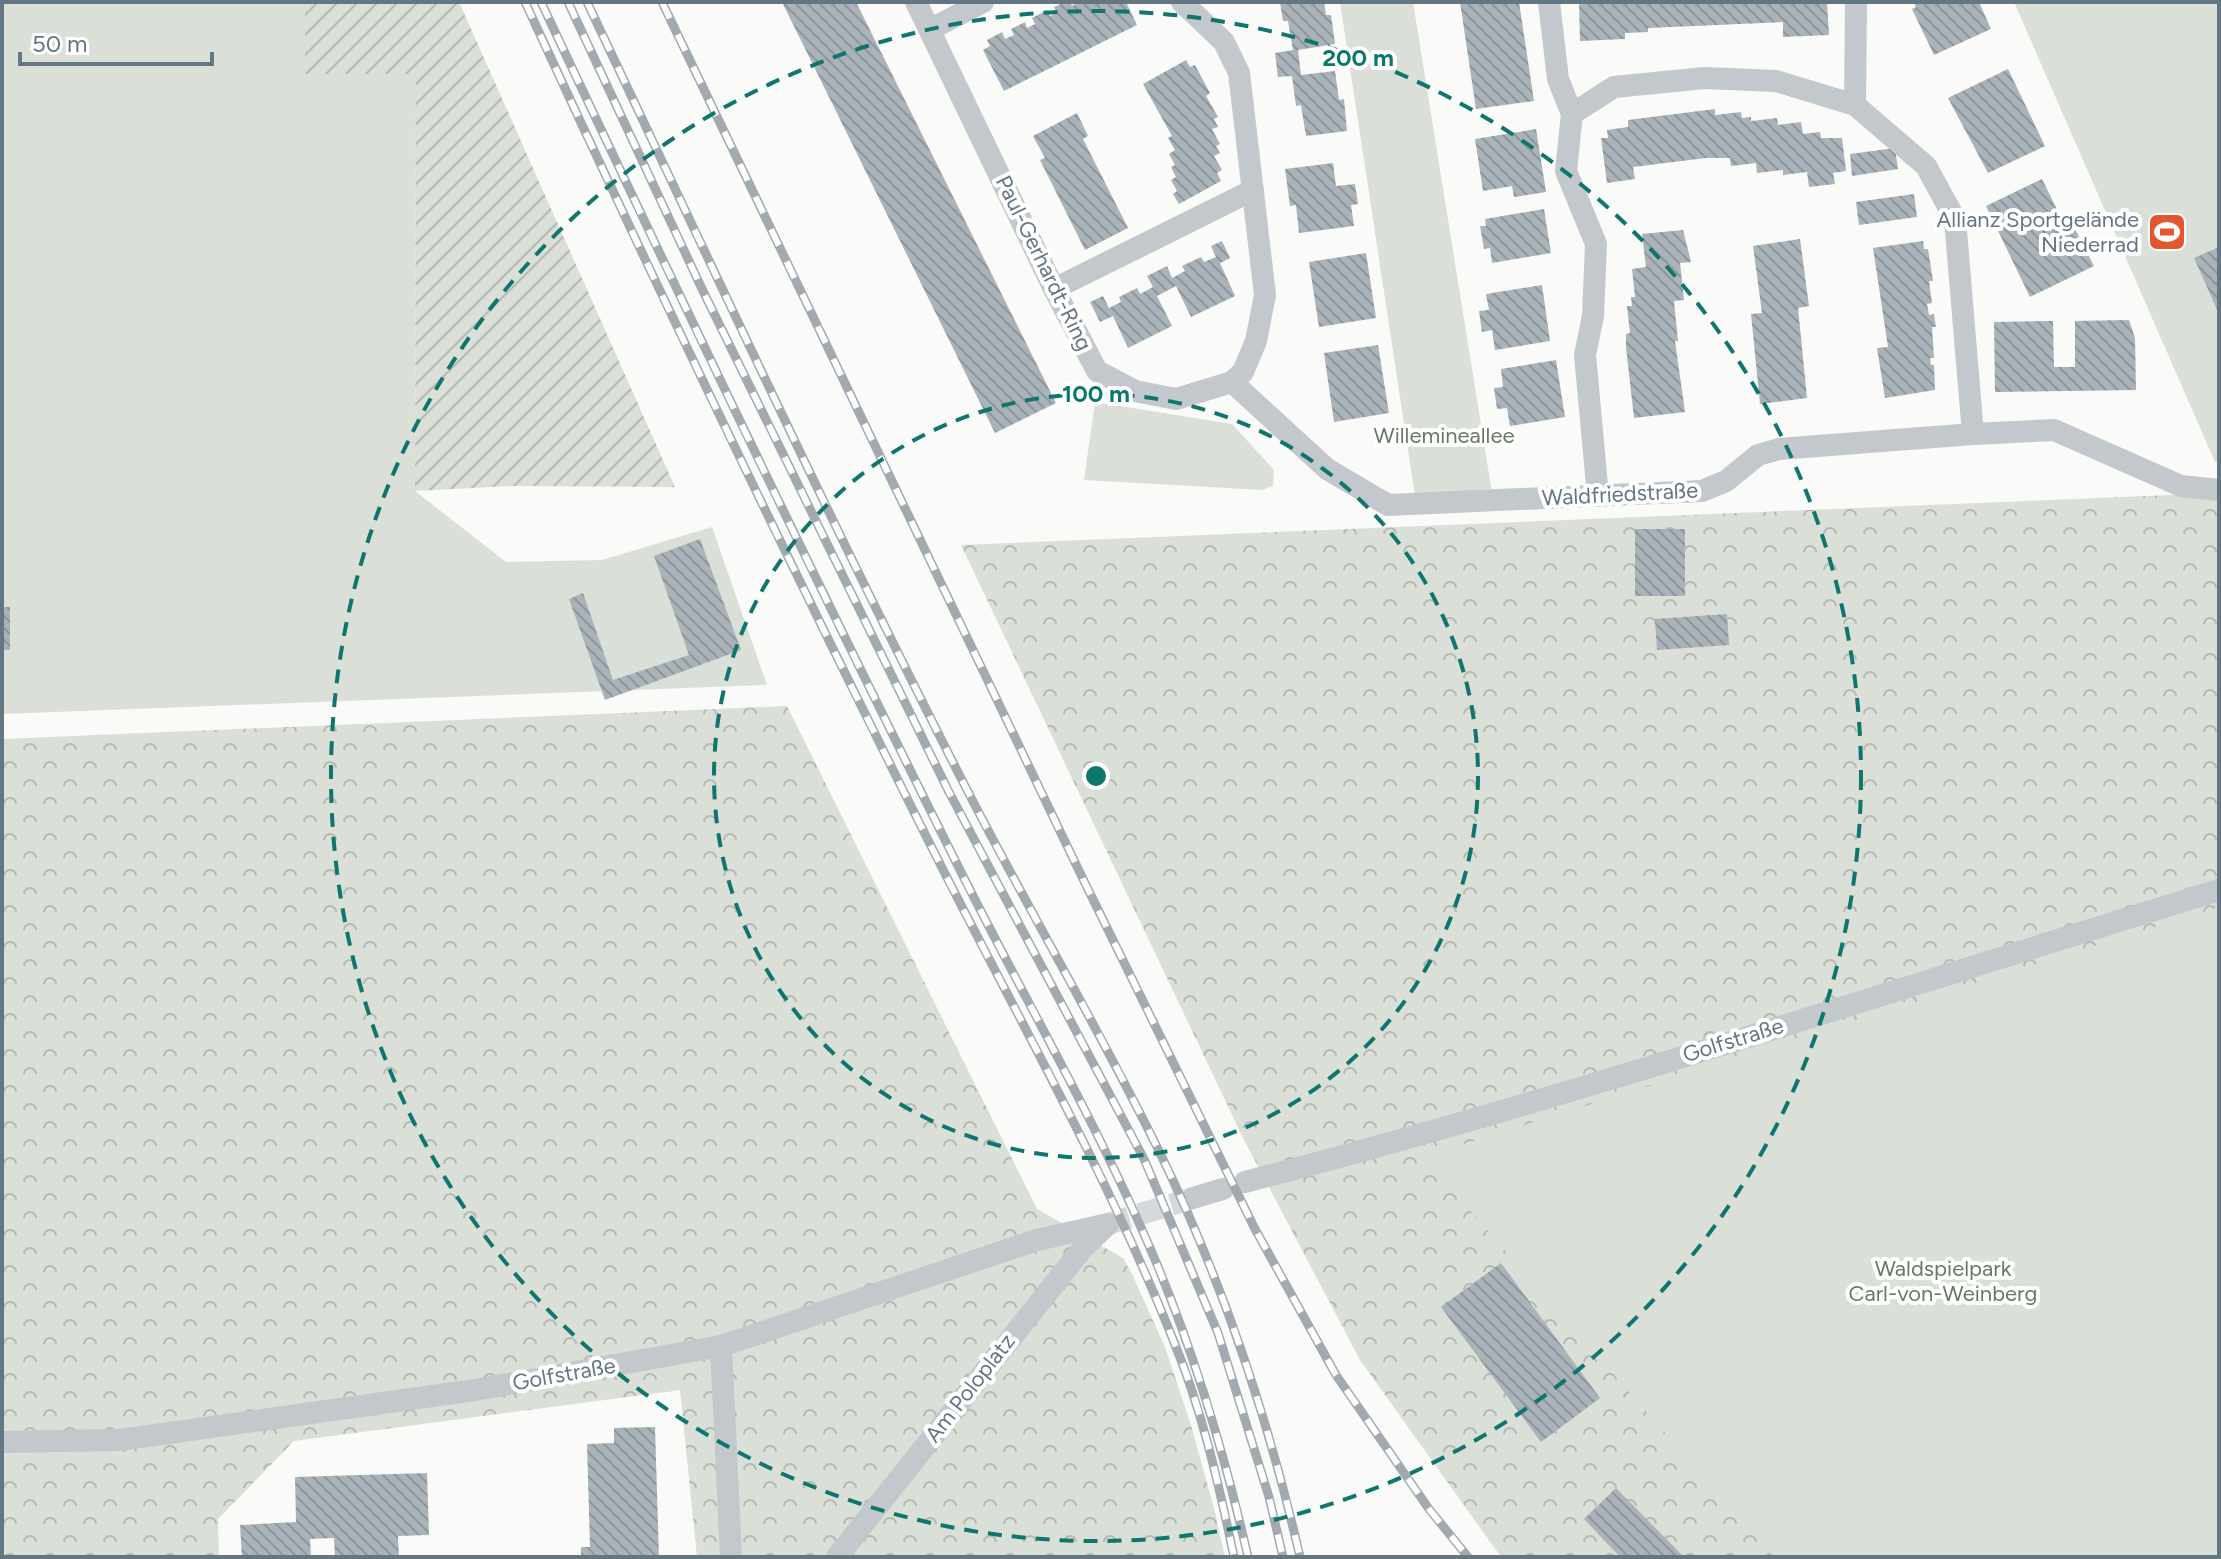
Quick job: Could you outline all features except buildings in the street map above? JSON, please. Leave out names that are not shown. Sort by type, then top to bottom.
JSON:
[{"type":"street","name":"Paul-Gerhardt-Ring","points":[[916,2],[1054,289],[1097,371],[1135,391],[1176,399],[1232,382]]},
{"type":"street","points":[[931,29],[983,2]]},
{"type":"street","points":[[1182,2],[1224,42],[1239,73],[1265,295],[1256,341],[1243,372],[1232,382]]},
{"type":"street","points":[[1549,2],[1558,79],[1572,114],[1566,171],[1596,244],[1593,316],[1585,355],[1598,496]]},
{"type":"street","points":[[1855,105],[1856,2]]},
{"type":"street","points":[[1572,114],[1614,87],[1705,78],[1776,81],[1855,105],[1926,166],[1955,219],[1973,434]]},
{"type":"street","points":[[1054,289],[1253,190]]},
{"type":"street","name":"Waldfriedstraße","points":[[1232,382],[1327,469],[1388,505],[1702,491],[1726,481],[1758,455],[1779,449],[2054,430],[2181,486],[2219,490]]},
{"type":"street","name":"Golfstraße","points":[[1245,1182],[1747,1037],[2219,890]]},
{"type":"street","points":[[1193,1198],[1223,1189]]},
{"type":"street","name":"Golfstraße","points":[[2,1442],[119,1440],[475,1390],[721,1346],[1037,1240],[1108,1224]]},
{"type":"street","name":"Am Poloplatz","points":[[837,1557],[1083,1248],[1108,1224]]},
{"type":"street","points":[[721,1346],[731,1557]]},
{"type":"green space","points":[[2,2],[305,2],[305,74],[416,74],[415,491],[506,562],[602,560],[712,527],[767,685],[2,714]]},
{"type":"green space","points":[[305,2],[459,2],[675,487],[512,486],[415,491],[416,74],[305,74]]},
{"type":"green space","name":"Willemineallee","points":[[1340,2],[1413,2],[1492,493],[1415,496]]},
{"type":"green space","name":"Allianz Sportgelände Niederrad","points":[[2014,2],[2219,2],[2219,462],[2215,462]]},
{"type":"green space","points":[[1095,402],[1232,424],[1274,470],[1273,486],[1262,490],[1084,480]]},
{"type":"green space","points":[[2219,493],[2219,1557],[1501,1557],[1360,1360],[1244,1140],[961,545]]},
{"type":"green space","points":[[787,706],[1037,1209],[1123,1258],[1132,1274],[1165,1347],[1191,1425],[1225,1557],[697,1557],[680,1390],[294,1441],[218,1519],[219,1557],[2,1557],[2,739]]},
{"type":"green space","name":"Waldspielpark Carl-von-Weinberg","points":[[2219,907],[2219,1557],[1774,1557],[1423,1157]]},
{"type":"tunnel","points":[[1108,1224],[1193,1198]]},
{"type":"railway","points":[[525,2],[825,632],[1088,1150],[1147,1277],[1193,1394],[1216,1475],[1234,1557]]},
{"type":"railway","points":[[541,2],[847,642],[1133,1210],[1197,1371],[1230,1482],[1248,1557]]},
{"type":"railway","points":[[568,2],[703,291],[949,792],[1144,1159],[1218,1333],[1269,1497],[1283,1557]]},
{"type":"railway","points":[[587,2],[773,396],[916,689],[1136,1105],[1182,1200],[1223,1299],[1258,1401],[1300,1557]]},
{"type":"railway","points":[[662,2],[1083,879],[1255,1229],[1336,1375],[1429,1509],[1468,1557]]},
{"type":"place","name":"Allianz Sportgelände Niederrad","points":[[2167,232]]}]
